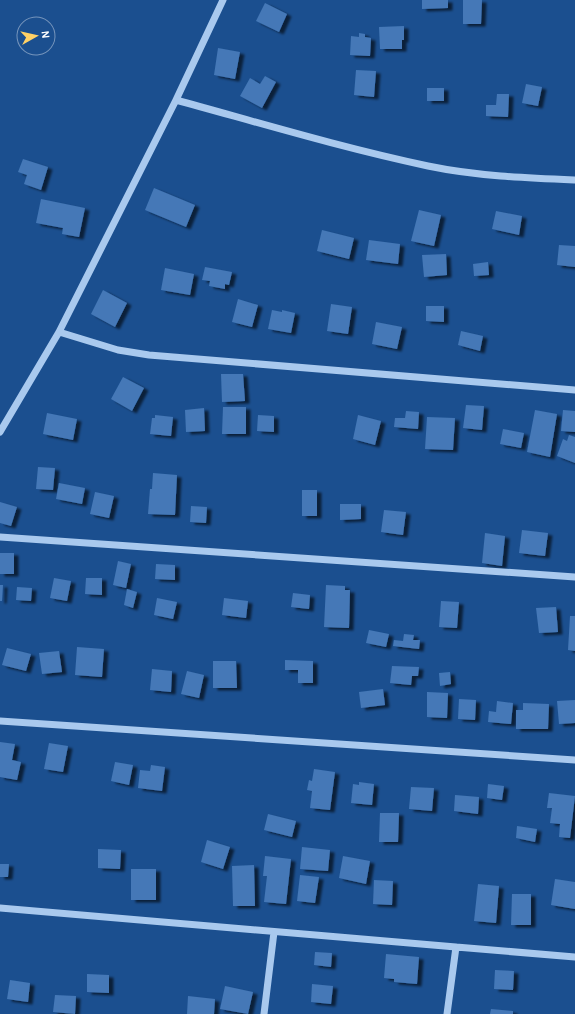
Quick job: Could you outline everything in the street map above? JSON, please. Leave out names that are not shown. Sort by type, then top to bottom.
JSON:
[{"type":"street","points":[[0,432],[59,332],[176,100],[223,0]]},
{"type":"street","points":[[176,100],[359,149],[429,166],[505,177],[575,180]]},
{"type":"street","points":[[59,332],[118,350],[149,355],[575,390]]},
{"type":"street","points":[[0,537],[575,577]]},
{"type":"street","points":[[0,721],[575,760]]},
{"type":"street","points":[[0,908],[575,956]]},
{"type":"street","points":[[264,1014],[274,932]]},
{"type":"street","points":[[447,1014],[456,947]]},
{"type":"building","points":[[422,0],[448,0],[448,8],[422,9]]},
{"type":"building","points":[[463,0],[482,0],[481,24],[463,24]]},
{"type":"building","points":[[265,3],[287,14],[279,32],[256,21]]},
{"type":"building","points":[[404,26],[404,40],[402,40],[402,49],[380,49],[379,27]]},
{"type":"building","points":[[359,33],[365,34],[365,37],[371,38],[370,56],[350,55],[351,36],[359,37]]},
{"type":"building","points":[[218,48],[240,52],[235,79],[214,75]]},
{"type":"building","points":[[356,70],[376,71],[374,97],[354,95]]},
{"type":"building","points":[[265,76],[276,82],[262,108],[240,96],[250,78],[260,84]]},
{"type":"building","points":[[526,84],[542,87],[538,106],[522,103]]},
{"type":"building","points":[[427,88],[444,88],[444,101],[427,101]]},
{"type":"building","points":[[497,94],[509,94],[508,117],[486,116],[486,105],[496,105]]},
{"type":"building","points":[[23,159],[48,167],[41,190],[24,184],[27,175],[18,172]]},
{"type":"building","points":[[154,188],[195,205],[186,227],[145,210]]},
{"type":"building","points":[[41,199],[85,208],[79,237],[62,234],[63,228],[36,223]]},
{"type":"building","points":[[419,210],[441,215],[434,246],[411,241]]},
{"type":"building","points":[[496,211],[522,216],[519,235],[492,229]]},
{"type":"building","points":[[322,230],[354,238],[349,259],[317,251]]},
{"type":"building","points":[[369,240],[400,244],[398,264],[366,260]]},
{"type":"building","points":[[559,245],[575,246],[575,267],[557,265]]},
{"type":"building","points":[[446,254],[447,275],[424,277],[422,255]]},
{"type":"building","points":[[488,262],[489,275],[474,276],[473,264]]},
{"type":"building","points":[[205,267],[232,272],[229,285],[225,284],[225,289],[209,286],[210,281],[202,280]]},
{"type":"building","points":[[165,268],[194,274],[190,295],[161,290]]},
{"type":"building","points":[[103,290],[127,303],[115,327],[91,314]]},
{"type":"building","points":[[238,299],[258,305],[252,327],[232,322]]},
{"type":"building","points":[[331,304],[352,307],[348,334],[327,331]]},
{"type":"building","points":[[426,306],[444,306],[444,322],[426,321]]},
{"type":"building","points":[[272,310],[282,312],[282,310],[295,313],[291,333],[268,329]]},
{"type":"building","points":[[376,322],[402,327],[397,349],[372,344]]},
{"type":"building","points":[[461,331],[483,336],[480,351],[458,345]]},
{"type":"building","points":[[221,374],[243,374],[245,401],[222,402]]},
{"type":"building","points":[[123,377],[144,388],[132,411],[111,399]]},
{"type":"building","points":[[466,405],[484,406],[482,430],[463,428]]},
{"type":"building","points":[[223,407],[246,407],[246,434],[222,434]]},
{"type":"building","points":[[204,408],[205,431],[186,432],[185,410]]},
{"type":"building","points":[[535,410],[557,414],[550,457],[527,452]]},
{"type":"building","points":[[563,410],[575,411],[575,432],[561,431]]},
{"type":"building","points":[[406,411],[419,412],[418,429],[394,427],[395,418],[405,418]]},
{"type":"building","points":[[47,413],[77,419],[73,440],[43,434]]},
{"type":"building","points":[[155,415],[173,417],[171,436],[150,434],[152,418],[155,418]]},
{"type":"building","points":[[258,415],[274,416],[274,432],[257,431]]},
{"type":"building","points":[[358,415],[381,421],[375,445],[353,439]]},
{"type":"building","points":[[427,417],[455,418],[453,450],[425,449]]},
{"type":"building","points":[[503,429],[524,433],[521,448],[500,444]]},
{"type":"building","points":[[569,435],[575,437],[575,463],[557,456],[563,439],[567,441]]},
{"type":"building","points":[[38,467],[55,468],[53,490],[36,489]]},
{"type":"building","points":[[153,473],[177,475],[175,515],[148,514]]},
{"type":"building","points":[[59,483],[85,488],[82,504],[56,499]]},
{"type":"building","points":[[302,490],[317,490],[317,516],[302,516]]},
{"type":"building","points":[[95,492],[114,496],[109,518],[90,514]]},
{"type":"building","points":[[0,502],[17,507],[11,526],[0,523]]},
{"type":"building","points":[[340,504],[361,504],[361,519],[340,520]]},
{"type":"building","points":[[191,506],[207,507],[206,523],[190,522]]},
{"type":"building","points":[[384,510],[406,512],[403,535],[381,532]]},
{"type":"building","points":[[522,530],[548,533],[545,556],[519,553]]},
{"type":"building","points":[[485,533],[505,536],[502,566],[482,563]]},
{"type":"building","points":[[0,553],[14,553],[14,574],[0,574]]},
{"type":"building","points":[[118,561],[131,564],[126,588],[113,585]]},
{"type":"building","points":[[156,564],[175,565],[175,580],[155,579]]},
{"type":"building","points":[[54,578],[71,581],[67,601],[50,598]]},
{"type":"building","points":[[86,578],[102,578],[102,595],[85,594]]},
{"type":"building","points":[[0,585],[3,585],[2,601],[0,601]]},
{"type":"building","points":[[326,585],[345,586],[345,590],[350,590],[349,628],[324,627]]},
{"type":"building","points":[[17,587],[32,588],[31,601],[16,600]]},
{"type":"building","points":[[127,589],[137,592],[133,608],[124,605]]},
{"type":"building","points":[[293,593],[310,595],[309,609],[291,607]]},
{"type":"building","points":[[157,598],[177,602],[173,619],[154,615]]},
{"type":"building","points":[[224,598],[248,601],[246,618],[222,615]]},
{"type":"building","points":[[441,601],[459,602],[457,628],[439,627]]},
{"type":"building","points":[[556,607],[558,632],[539,633],[536,608]]},
{"type":"building","points":[[570,616],[575,616],[575,651],[568,650]]},
{"type":"building","points":[[369,630],[389,634],[386,647],[366,643]]},
{"type":"building","points":[[404,634],[414,635],[413,640],[420,640],[419,649],[393,646],[394,640],[403,641]]},
{"type":"building","points":[[77,647],[104,649],[102,677],[75,675]]},
{"type":"building","points":[[7,648],[31,654],[26,671],[2,665]]},
{"type":"building","points":[[59,651],[62,672],[42,674],[39,653]]},
{"type":"building","points":[[285,660],[313,661],[313,683],[298,683],[298,670],[285,670]]},
{"type":"building","points":[[213,661],[236,661],[237,688],[213,688]]},
{"type":"building","points":[[392,666],[419,667],[418,676],[412,676],[411,685],[390,683]]},
{"type":"building","points":[[152,669],[172,671],[171,692],[150,690]]},
{"type":"building","points":[[187,671],[204,675],[199,698],[181,694]]},
{"type":"building","points":[[450,672],[451,684],[440,686],[439,673]]},
{"type":"building","points":[[383,689],[385,705],[361,708],[359,692]]},
{"type":"building","points":[[427,692],[448,693],[447,718],[427,717]]},
{"type":"building","points":[[459,699],[476,700],[475,720],[458,719]]},
{"type":"building","points":[[575,700],[575,723],[559,724],[557,701]]},
{"type":"building","points":[[497,701],[513,703],[511,724],[488,722],[489,711],[496,712]]},
{"type":"building","points":[[523,703],[549,704],[548,729],[516,729],[516,710],[523,710]]},
{"type":"building","points":[[0,742],[15,744],[12,760],[21,762],[17,780],[0,777]]},
{"type":"building","points":[[49,743],[68,746],[63,772],[44,769]]},
{"type":"building","points":[[115,762],[133,765],[129,785],[111,781]]},
{"type":"building","points":[[151,765],[165,767],[162,791],[138,788],[140,770],[150,771]]},
{"type":"building","points":[[314,769],[335,772],[330,810],[310,808],[312,791],[307,790],[309,780],[312,781]]},
{"type":"building","points":[[359,782],[374,784],[372,805],[351,803],[353,784],[359,785]]},
{"type":"building","points":[[488,784],[504,786],[502,800],[487,798]]},
{"type":"building","points":[[411,787],[434,788],[432,811],[409,809]]},
{"type":"building","points":[[549,793],[575,796],[570,838],[559,837],[560,824],[550,823],[552,808],[547,808]]},
{"type":"building","points":[[455,795],[479,797],[478,814],[454,811]]},
{"type":"building","points":[[380,813],[399,813],[398,842],[379,842]]},
{"type":"building","points":[[268,814],[296,821],[292,837],[264,830]]},
{"type":"building","points":[[517,826],[537,829],[535,842],[516,838]]},
{"type":"building","points":[[207,840],[230,847],[223,869],[201,862]]},
{"type":"building","points":[[302,847],[330,850],[328,871],[300,869]]},
{"type":"building","points":[[98,849],[121,850],[120,869],[98,868]]},
{"type":"building","points":[[265,856],[291,859],[286,904],[264,902],[267,876],[263,876]]},
{"type":"building","points":[[343,856],[370,861],[366,884],[339,878]]},
{"type":"building","points":[[0,864],[9,864],[8,877],[0,877]]},
{"type":"building","points":[[254,865],[255,906],[233,906],[232,866]]},
{"type":"building","points":[[131,869],[156,869],[156,900],[131,900]]},
{"type":"building","points":[[300,875],[319,877],[315,903],[297,901]]},
{"type":"building","points":[[555,879],[575,882],[575,909],[551,905]]},
{"type":"building","points":[[374,880],[393,881],[392,905],[373,904]]},
{"type":"building","points":[[478,884],[499,886],[496,923],[474,921]]},
{"type":"building","points":[[512,894],[531,894],[531,925],[511,925]]},
{"type":"building","points":[[315,952],[332,953],[331,967],[314,965]]},
{"type":"building","points":[[386,954],[419,957],[417,984],[394,982],[394,979],[384,978]]},
{"type":"building","points":[[495,970],[514,971],[513,990],[494,989]]},
{"type":"building","points":[[87,974],[109,975],[109,993],[87,992]]},
{"type":"building","points":[[10,980],[30,983],[28,1002],[7,999]]},
{"type":"building","points":[[312,984],[333,986],[331,1004],[311,1002]]},
{"type":"building","points":[[225,986],[253,992],[248,1014],[220,1009]]},
{"type":"building","points":[[55,995],[76,996],[75,1014],[53,1012]]},
{"type":"building","points":[[188,996],[215,999],[214,1014],[187,1014]]},
{"type":"building","points":[[491,1009],[513,1011],[513,1014],[490,1014]]}]
